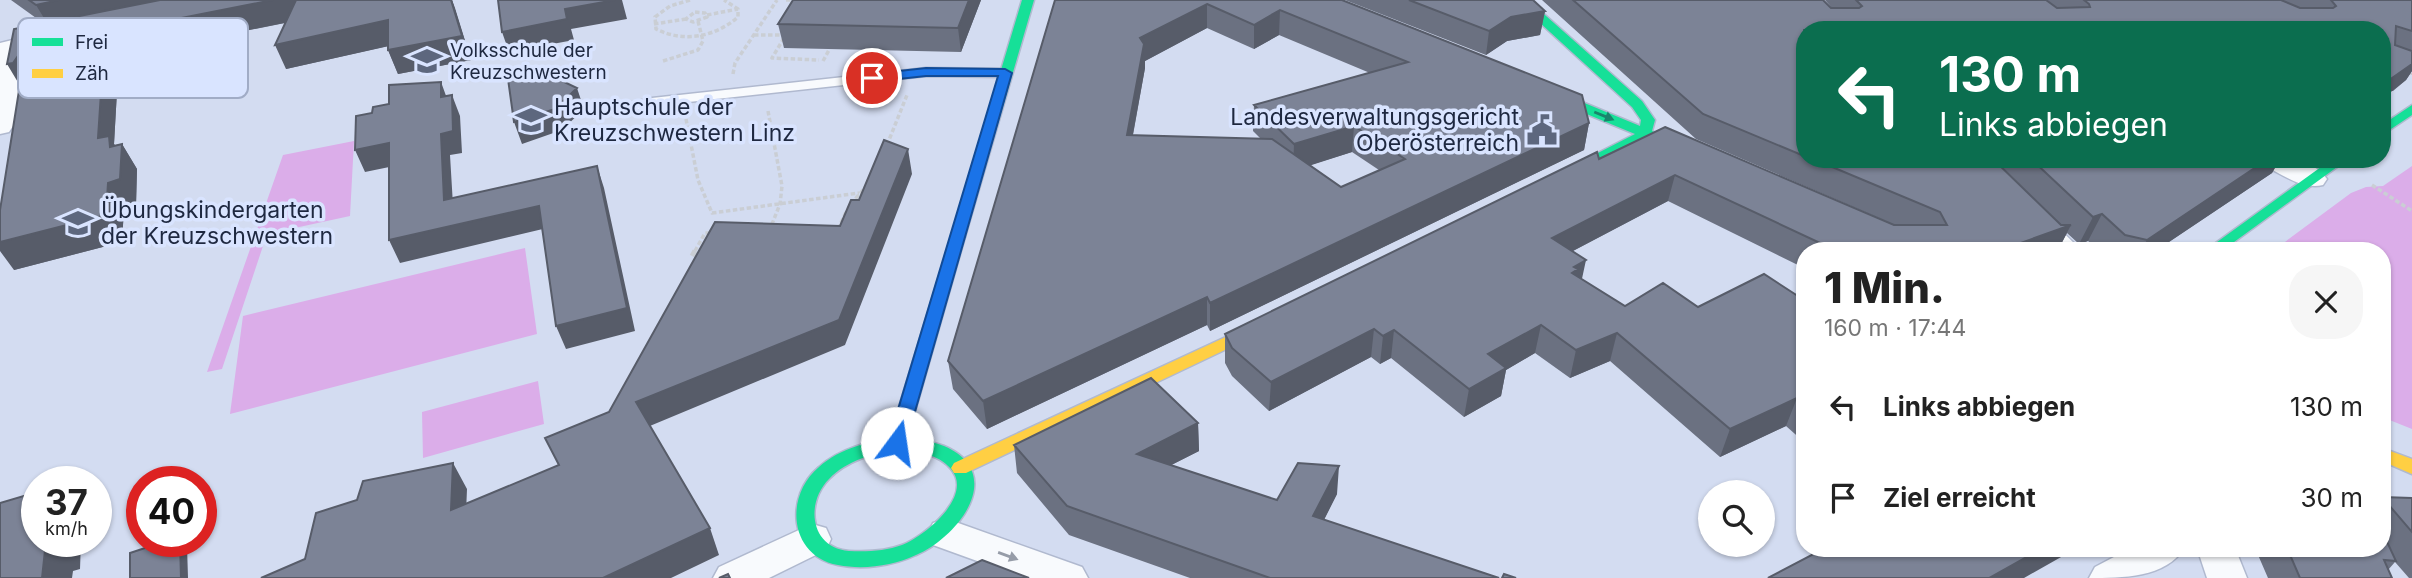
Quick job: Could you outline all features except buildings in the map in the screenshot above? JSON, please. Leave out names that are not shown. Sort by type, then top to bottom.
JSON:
[{"type":"street","points":[[897,443],[1028,0]]},
{"type":"street","points":[[1521,0],[1637,104],[1648,120],[1645,132],[1633,142],[1546,186]]},
{"type":"street","points":[[0,126],[8,49]]},
{"type":"street","points":[[1525,84],[1678,146]]},
{"type":"street","points":[[2391,124],[2412,109]]},
{"type":"street","points":[[1981,168],[2058,242]]},
{"type":"street","points":[[2291,168],[2313,179]]},
{"type":"street","points":[[2224,242],[2328,168]]},
{"type":"street","points":[[960,468],[1144,383],[1282,315]]},
{"type":"street","points":[[897,443],[934,449],[949,457],[960,468],[966,481],[965,508],[947,534],[934,544],[903,559],[866,571],[821,549],[805,526],[803,512],[807,497],[820,476],[841,458],[859,450],[897,443]]},
{"type":"street","points":[[2391,458],[2412,467]]},
{"type":"street","points":[[947,534],[1068,578]]},
{"type":"street","points":[[733,578],[812,539]]},
{"type":"street","points":[[2109,578],[2148,557]]},
{"type":"street","points":[[2219,557],[2227,578]]},
{"type":"lane","points":[[615,110],[652,102],[926,72],[1005,73]]},
{"type":"path","points":[[695,12],[691,0],[661,11],[655,17],[654,24],[662,33],[672,36],[702,35],[733,23],[738,17],[738,9]]},
{"type":"path","points":[[724,0],[738,9]]},
{"type":"path","points":[[730,93],[736,63],[777,0]]},
{"type":"path","points":[[786,0],[810,1]]},
{"type":"path","points":[[792,12],[799,0]]},
{"type":"path","points":[[654,24],[686,19],[698,21],[707,15],[738,9]]},
{"type":"path","points":[[695,12],[707,15]]},
{"type":"path","points":[[686,19],[695,12]]},
{"type":"path","points":[[663,61],[698,50],[702,45],[702,35],[698,21]]},
{"type":"path","points":[[778,35],[785,24]]},
{"type":"path","points":[[754,35],[791,36]]},
{"type":"path","points":[[786,36],[772,58],[823,60]]},
{"type":"path","points":[[820,66],[829,50]]},
{"type":"path","points":[[886,149],[909,89],[901,88]]},
{"type":"path","points":[[764,90],[782,186],[780,204],[767,235]]},
{"type":"path","points":[[685,111],[698,180],[712,213],[860,193]]},
{"type":"path","points":[[835,238],[851,203],[871,180]]},
{"type":"path","points":[[2372,185],[2412,211]]},
{"type":"path","points":[[692,256],[705,233],[718,234]]},
{"type":"shaded area","points":[[354,141],[350,216],[267,234],[222,369],[207,372],[283,155]]},
{"type":"shaded area","points":[[2412,166],[2412,429],[2391,421],[2391,242],[2285,242],[2351,193],[2366,187],[2383,186]]},
{"type":"shaded area","points":[[525,248],[537,334],[230,414],[243,316]]},
{"type":"shaded area","points":[[538,381],[544,424],[423,458],[422,412]]},
{"type":"tram line","points":[[2391,66],[2412,74]]},
{"type":"traffic: fast","points":[[958,237],[1028,0]]},
{"type":"traffic: fast","points":[[1521,0],[1637,104],[1648,120],[1645,132],[1633,142],[1554,181]]},
{"type":"traffic: fast","points":[[1536,88],[1662,140]]},
{"type":"traffic: fast","points":[[2391,124],[2412,109]]},
{"type":"traffic: fast","points":[[2224,242],[2328,168]]},
{"type":"traffic: fast","points":[[897,443],[934,449],[956,462],[965,475],[966,489],[961,503],[940,530],[905,552],[861,559],[828,554],[811,538],[804,521],[807,498],[814,484],[823,473],[850,456],[897,443]]},
{"type":"traffic: slow","points":[[897,443],[958,237]]},
{"type":"traffic: slow","points":[[960,468],[1271,321]]},
{"type":"traffic: slow","points":[[2391,458],[2412,467]]},
{"type":"place","name":"Volksschule der Kreuzschwestern","points":[[427,61]]},
{"type":"place","name":"Hauptschule der Kreuzschwestern Linz","points":[[531,120]]},
{"type":"place","name":"Landesverwaltungsgericht Oberösterreich","points":[[1542,130]]},
{"type":"place","name":"Übungskindergarten der Kreuzschwestern","points":[[78,223]]},
{"type":"route","points":[[872,78],[926,72],[1005,73],[905,408],[897,443]]}]
